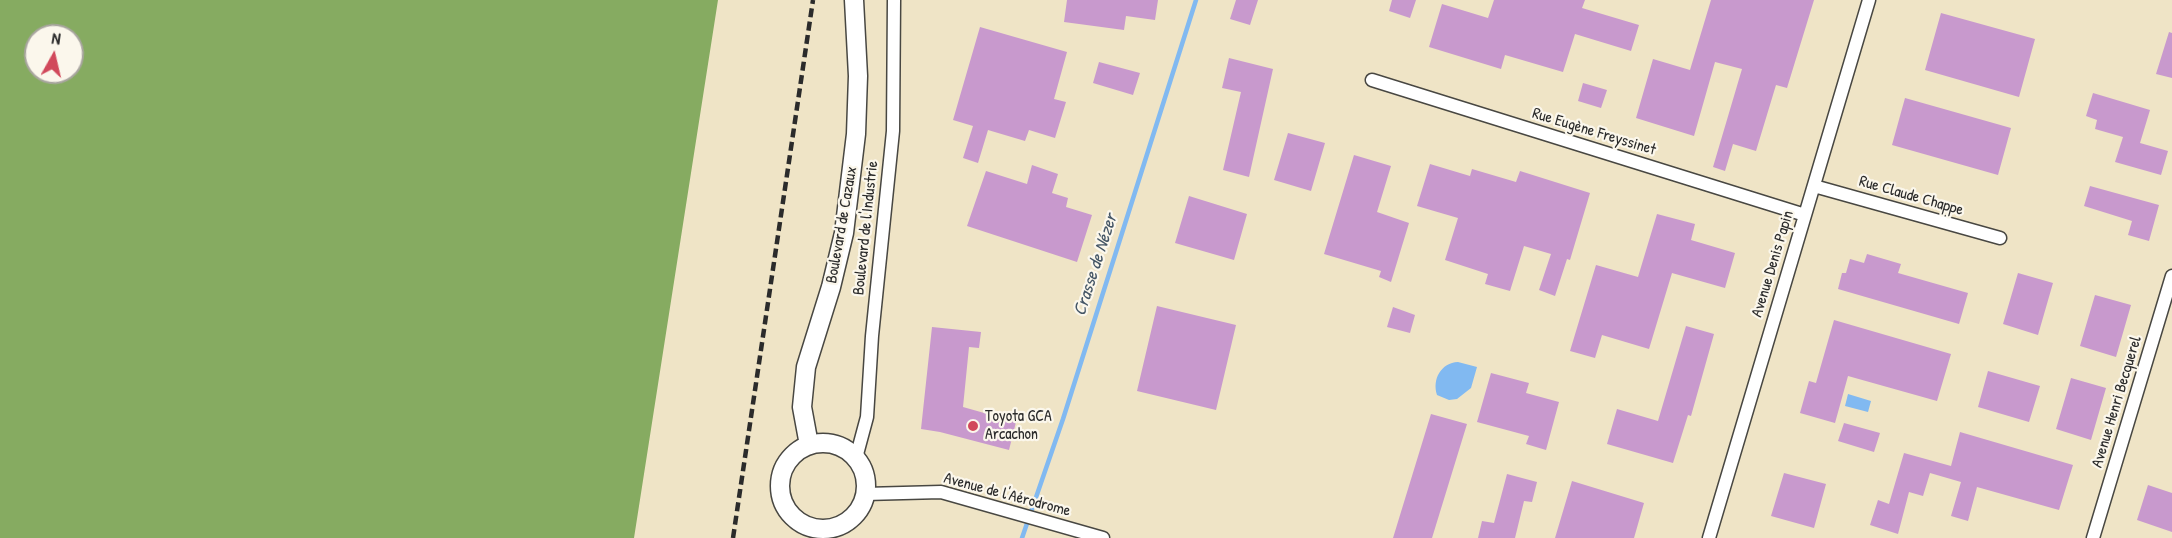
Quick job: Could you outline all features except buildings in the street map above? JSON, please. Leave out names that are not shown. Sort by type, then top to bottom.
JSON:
[{"type":"main road","name":"Boulevard de Cazaux","points":[[809,445],[802,407],[803,387],[808,359],[831,287],[844,234],[856,134],[858,76],[854,0]]},
{"type":"main road","points":[[834,444],[846,449],[856,458],[863,469],[866,481],[861,506],[854,516],[844,524],[818,533],[792,517],[784,505],[780,491],[781,476],[786,463],[796,452],[809,445],[834,444]]},
{"type":"street","name":"Boulevard de l'Industrie","points":[[856,458],[867,417],[872,336],[893,131],[894,0]]},
{"type":"street","name":"Avenue Denis Papin","points":[[1709,538],[1869,0]]},
{"type":"street","name":"Rue Eugène Freyssinet","points":[[1372,80],[1805,215]]},
{"type":"street","name":"Rue Claude Chappe","points":[[1814,186],[2000,238]]},
{"type":"street","name":"Avenue Henri Becquerel","points":[[2093,538],[2172,276]]},
{"type":"street","name":"Avenue de l'Aérodrome","points":[[865,494],[941,492],[1103,538]]},
{"type":"green space","points":[[0,0],[718,0],[634,538],[0,538]]},
{"type":"water","points":[[1458,362],[1477,367],[1471,388],[1457,399],[1449,400],[1437,395],[1436,383],[1439,373],[1447,365]]},
{"type":"water","points":[[1848,394],[1871,401],[1868,412],[1845,406]]},
{"type":"waterway","name":"Crasse de Nézer","points":[[1022,538],[1063,419],[1196,0]]},
{"type":"railway","points":[[733,538],[813,0]]},
{"type":"place","name":"Toyota GCA Arcachon","points":[[973,426]]}]
